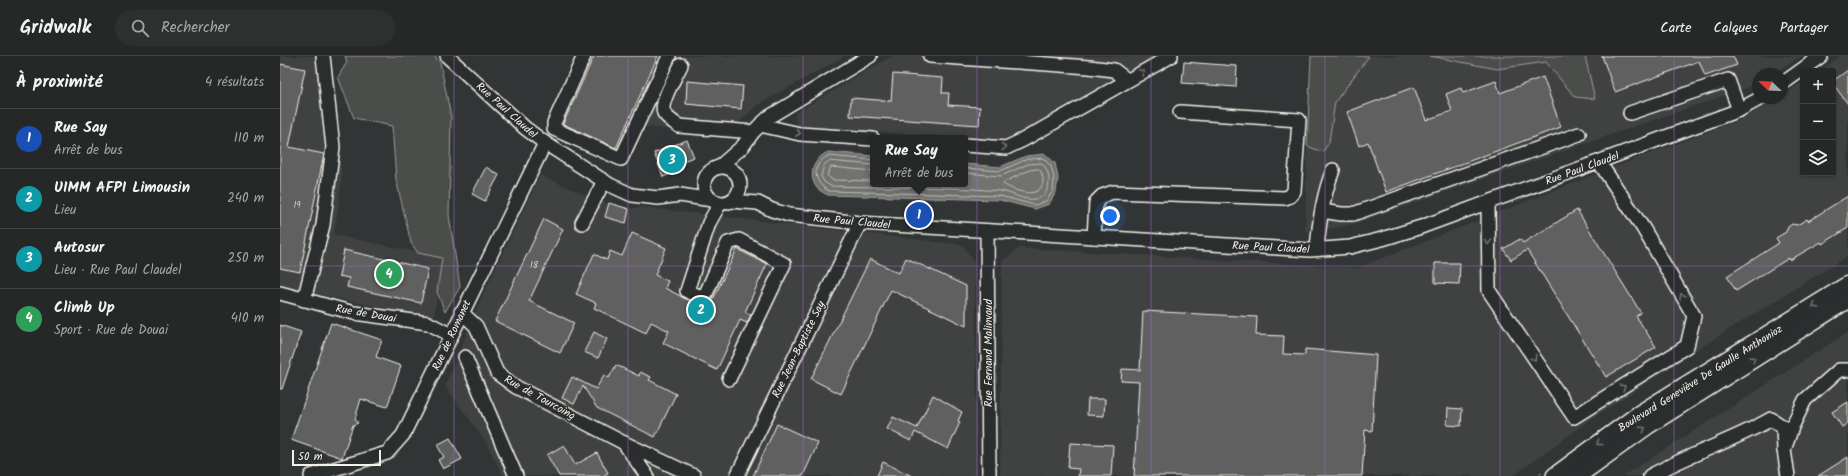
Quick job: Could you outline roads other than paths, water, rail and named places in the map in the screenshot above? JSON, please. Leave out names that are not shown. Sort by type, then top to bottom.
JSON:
[{"type":"main road","name":"Boulevard Geneviève De Gaulle Anthonioz","points":[[1555,476],[1638,415],[1848,285]]},
{"type":"main road","name":"Boulevard Geneviève De Gaulle Anthonioz","points":[[1577,476],[1648,425],[1848,299]]},
{"type":"street","points":[[304,300],[324,225],[333,147],[323,56]]},
{"type":"street","name":"Rue Paul Claudel","points":[[447,56],[525,128],[545,143],[604,181],[632,195],[658,198],[680,195],[721,201],[758,203],[772,210],[790,215],[860,223],[1317,249],[1350,247],[1382,240],[1739,110],[1752,103]]},
{"type":"street","points":[[584,56],[554,123],[554,129],[621,159],[669,56]]},
{"type":"street","points":[[721,201],[705,190],[705,178],[711,171],[719,167],[743,146],[757,128],[769,117],[870,56]]},
{"type":"street","points":[[930,56],[1114,70],[1127,80]]},
{"type":"street","points":[[968,145],[1006,148],[1023,140],[1172,56]]},
{"type":"street","points":[[1788,80],[1821,56]]},
{"type":"street","points":[[680,65],[662,105],[664,112],[669,119],[679,126],[757,128],[800,134],[870,139]]},
{"type":"street","points":[[1630,113],[1728,80],[1739,110]]},
{"type":"street","points":[[1094,237],[1096,202],[1102,196],[1113,192],[1285,198],[1290,196],[1294,191],[1299,120],[1180,112]]},
{"type":"street","points":[[1322,211],[1353,214],[1579,134]]},
{"type":"street","name":"Rue de Romanet","points":[[311,476],[387,453],[403,435],[545,143]]},
{"type":"street","points":[[729,379],[784,264],[739,240],[728,243],[704,298],[687,292],[709,222],[721,201],[738,193],[738,179],[743,146]]},
{"type":"street","points":[[1488,202],[1489,291],[1574,418],[1687,346],[1694,316],[1643,228],[1598,162]]},
{"type":"street","points":[[719,167],[732,170],[738,179]]},
{"type":"street","points":[[1317,249],[1322,211],[1328,182],[1333,170]]},
{"type":"street","name":"Rue Paul Claudel","points":[[680,195],[705,178]]},
{"type":"street","name":"Rue Paul Claudel","points":[[738,179],[758,203]]},
{"type":"street","points":[[582,223],[604,181]]},
{"type":"street","name":"Rue Jean-Baptiste Say","points":[[737,476],[860,223]]},
{"type":"street","name":"Rue Fernand Malinvaud","points":[[987,231],[989,476]]},
{"type":"street","name":"Rue de Douai","points":[[280,293],[354,312],[428,324],[451,335]]},
{"type":"street","name":"Rue de Tourcoing","points":[[462,312],[476,326],[497,373],[516,387],[624,443],[694,476]]},
{"type":"street","points":[[465,357],[516,476]]},
{"type":"street","points":[[1784,450],[1792,427],[1805,400],[1839,370],[1848,370]]},
{"type":"street","points":[[1650,476],[1672,464],[1747,433],[1772,419],[1783,427],[1784,450],[1788,476]]},
{"type":"street","name":"Rue de Tourcoing","points":[[624,443],[647,476]]},
{"type":"water","points":[[828,152],[870,156],[870,187],[968,187],[968,164],[1000,167],[1026,156],[1045,154],[1055,163],[1058,178],[1056,192],[1049,204],[1035,209],[1000,200],[828,195],[817,188],[814,183],[812,172],[819,158]]},
{"type":"place","name":"Autosur","points":[[672,160]]},
{"type":"place","name":"Rue Say","points":[[919,215]]},
{"type":"place","name":"Climb Up","points":[[389,274]]},
{"type":"place","name":"UIMM AFPI Limousin","points":[[701,310]]}]
